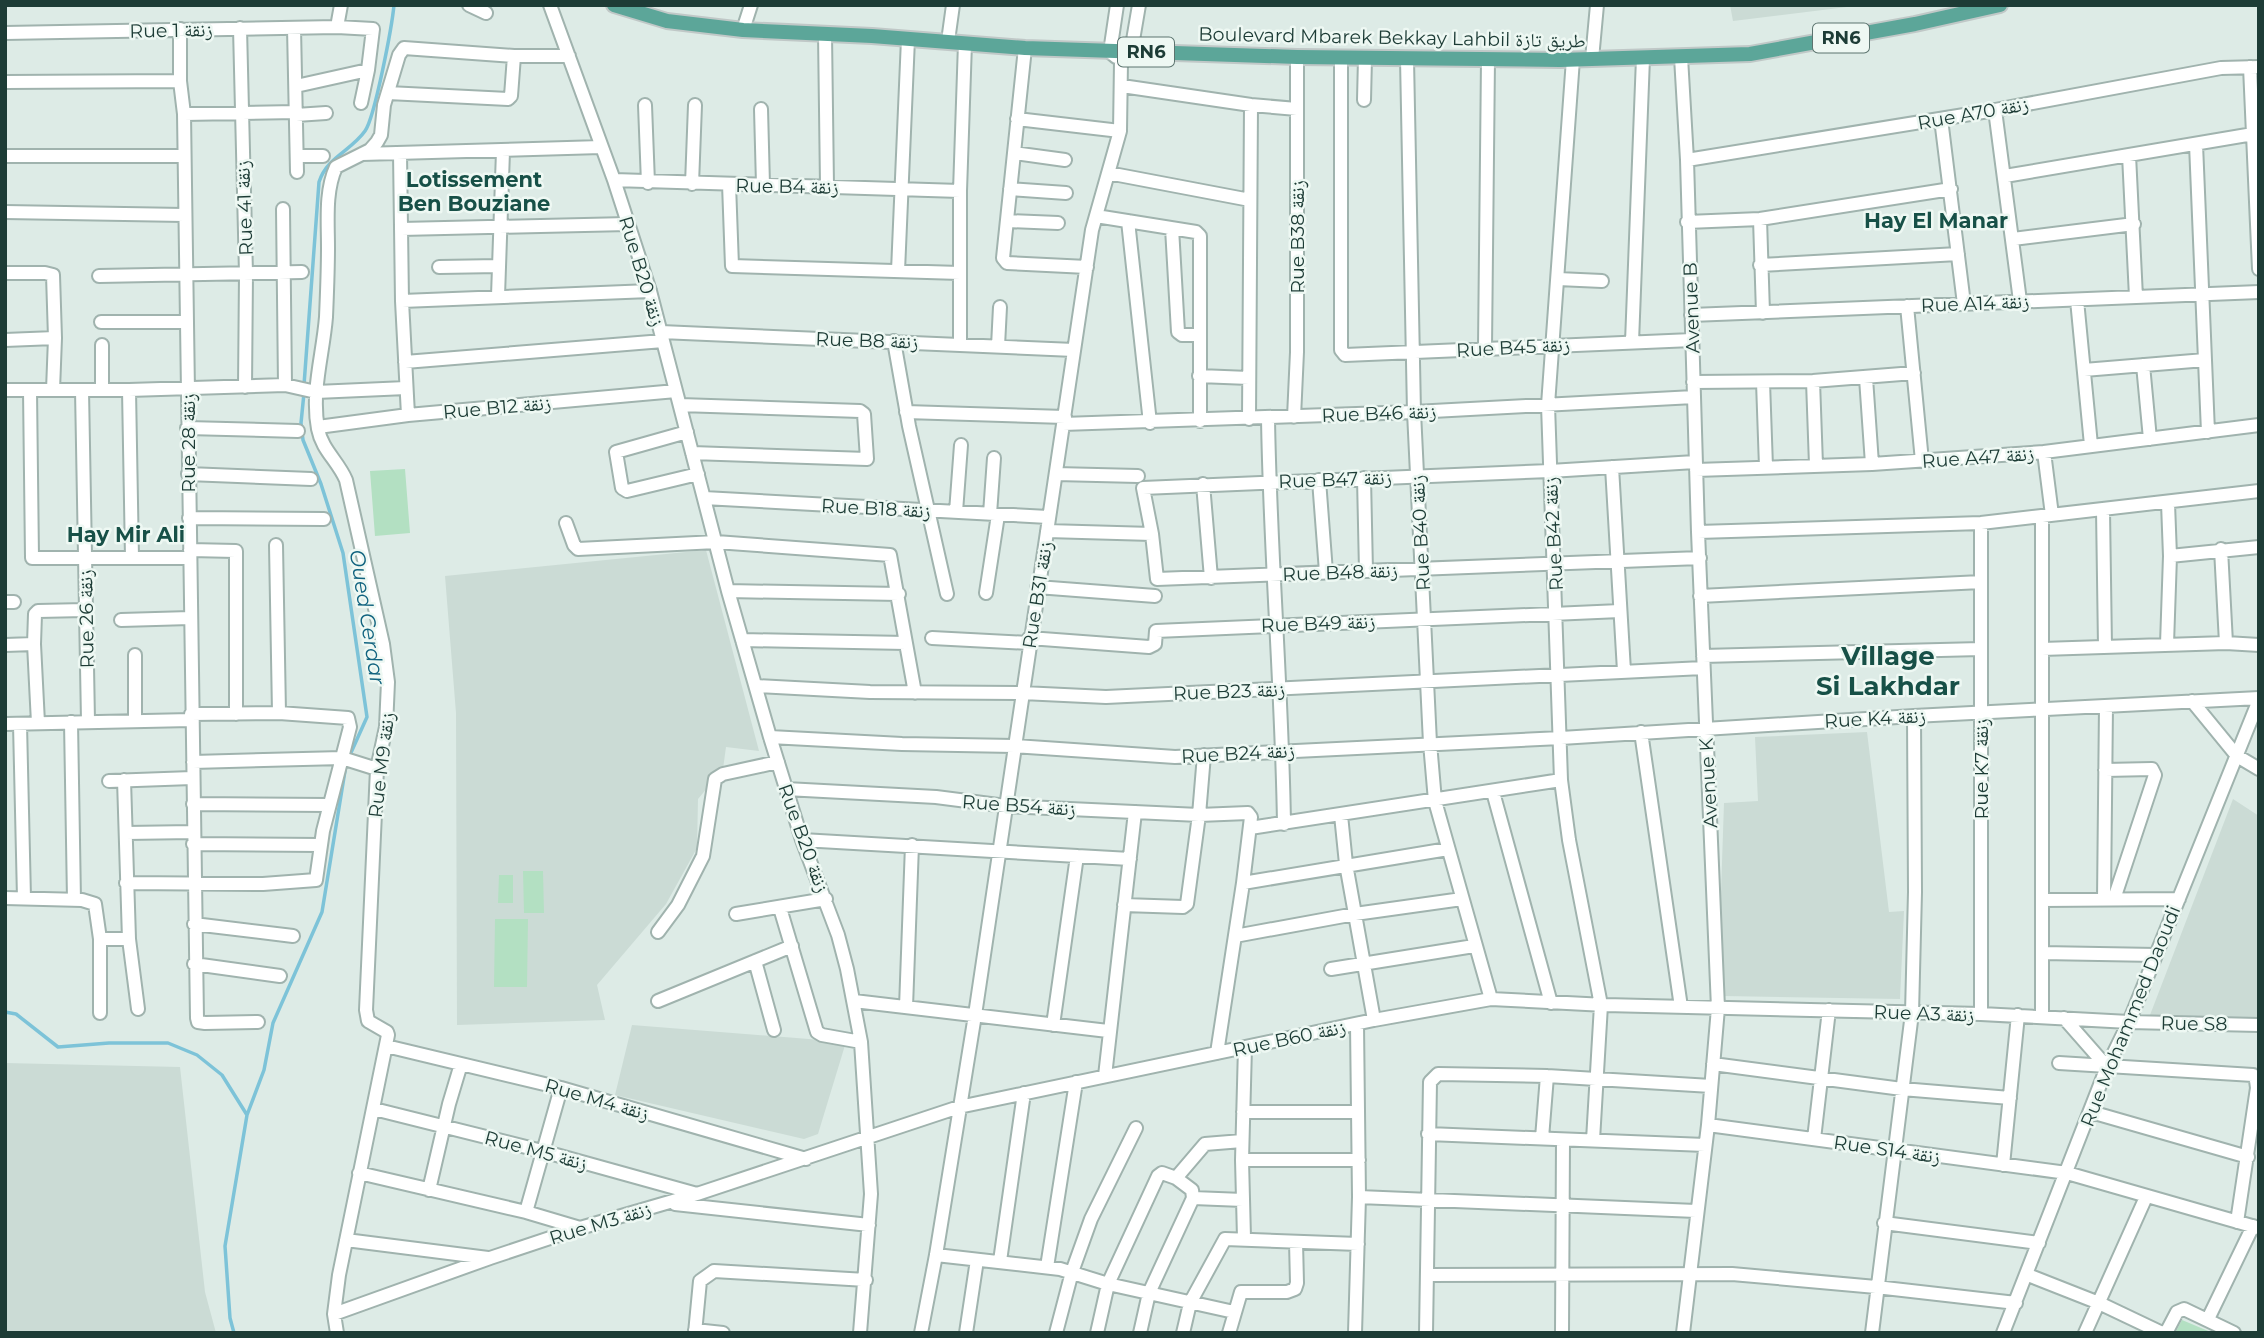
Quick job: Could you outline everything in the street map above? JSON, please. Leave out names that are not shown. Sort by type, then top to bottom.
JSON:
[{"type":"main road","name":"Boulevard Mbarek Bekkay Lahbil طريق تازة","points":[[614,5],[667,21],[743,30],[1110,52],[1126,57],[1407,59],[1592,59],[1750,54],[1915,24],[2000,5]]},
{"type":"street","points":[[337,27],[341,5]]},
{"type":"street","points":[[469,5],[486,13]]},
{"type":"street","name":"Rue B20 زنقة","points":[[550,5],[614,180],[650,291],[728,592],[802,840],[838,935],[855,1001],[861,1042],[871,1194],[860,1333]]},
{"type":"street","points":[[743,30],[751,5]]},
{"type":"street","points":[[948,41],[953,5]]},
{"type":"street","points":[[1110,52],[1117,5]]},
{"type":"street","name":"Rue B31 زنقة","points":[[921,1333],[975,1015],[1029,640],[1087,267],[1096,216],[1120,131],[1126,57],[1139,5]]},
{"type":"street","points":[[1592,59],[1597,5]]},
{"type":"street","points":[[294,27],[297,172]]},
{"type":"street","name":"Rue زنقة 1","points":[[5,33],[294,27],[373,29],[368,70]]},
{"type":"street","name":"Rue 41 زنقة","points":[[240,28],[246,274],[245,387]]},
{"type":"street","name":"Rue 28 زنقة","points":[[180,29],[180,81],[184,114],[194,964],[197,1018],[200,1023],[258,1022]]},
{"type":"street","points":[[825,34],[827,186]]},
{"type":"street","points":[[898,271],[908,39]]},
{"type":"street","points":[[960,344],[960,191],[965,43]]},
{"type":"street","name":"Rue M9 زنقة","points":[[386,1046],[387,1032],[366,1018],[377,769],[388,710],[383,644],[346,480],[342,470],[324,449],[309,391],[326,319],[328,204],[336,167],[374,146],[381,135],[384,105],[399,55],[404,48],[514,56]]},
{"type":"street","points":[[1025,48],[1003,258],[1007,263],[1087,267]]},
{"type":"street","points":[[388,93],[508,99],[511,96],[514,56],[569,57]]},
{"type":"street","name":"Rue B38 زنقة","points":[[1294,417],[1297,352],[1297,57]]},
{"type":"street","name":"Avenue B","points":[[1681,57],[1700,558]]},
{"type":"street","name":"Rue B45 زنقة","points":[[1341,58],[1343,353],[1347,356],[1692,340]]},
{"type":"street","points":[[1364,100],[1366,58]]},
{"type":"street","points":[[1632,341],[1643,58]]},
{"type":"street","name":"Rue B40 زنقة","points":[[1407,59],[1414,412],[1423,569],[1425,681],[1435,801],[1491,999]]},
{"type":"street","points":[[1485,348],[1488,59]]},
{"type":"street","name":"Rue B42 زنقة","points":[[1573,59],[1558,279],[1550,345],[1548,405],[1561,780],[1569,840],[1601,1005],[1593,1140]]},
{"type":"street","points":[[2254,67],[2253,134],[2259,268]]},
{"type":"street","name":"Rue A70 زنقة","points":[[1687,160],[1996,110],[2221,68],[2254,67]]},
{"type":"street","points":[[296,86],[368,70],[361,103]]},
{"type":"street","points":[[5,82],[180,81]]},
{"type":"street","points":[[1122,86],[1297,109]]},
{"type":"street","points":[[645,105],[649,183]]},
{"type":"street","points":[[692,184],[695,105]]},
{"type":"street","points":[[1249,419],[1251,105]]},
{"type":"street","points":[[761,109],[763,185]]},
{"type":"street","points":[[1996,110],[2021,301]]},
{"type":"street","points":[[184,114],[326,113]]},
{"type":"street","points":[[1017,118],[1120,131]]},
{"type":"street","points":[[1941,118],[1964,304]]},
{"type":"street","points":[[2005,176],[2253,134]]},
{"type":"street","points":[[2196,144],[2208,432]]},
{"type":"street","points":[[362,154],[601,147]]},
{"type":"street","points":[[498,296],[503,151]]},
{"type":"street","points":[[400,153],[402,301],[408,415]]},
{"type":"street","points":[[1014,153],[1065,160]]},
{"type":"street","points":[[2129,155],[2136,297]]},
{"type":"street","points":[[5,156],[183,156]]},
{"type":"street","points":[[297,156],[323,156]]},
{"type":"street","points":[[1108,173],[1250,201]]},
{"type":"street","name":"Rue B4 زنقة","points":[[614,180],[960,191]]},
{"type":"street","points":[[729,184],[732,266],[960,273]]},
{"type":"street","points":[[1010,189],[1066,193]]},
{"type":"street","points":[[1687,222],[1759,219],[1951,189]]},
{"type":"street","points":[[283,209],[285,386]]},
{"type":"street","points":[[5,212],[184,215]]},
{"type":"street","points":[[1096,216],[1196,232],[1200,238],[1200,421]]},
{"type":"street","points":[[1759,219],[1763,313]]},
{"type":"street","points":[[1007,220],[1058,223]]},
{"type":"street","points":[[1128,222],[1150,423]]},
{"type":"street","points":[[401,229],[628,224]]},
{"type":"street","points":[[2013,239],[2134,224]]},
{"type":"street","points":[[1172,228],[1178,332],[1182,335],[1199,335]]},
{"type":"street","points":[[1760,265],[1958,254]]},
{"type":"street","points":[[439,267],[499,266]]},
{"type":"street","points":[[99,276],[302,272]]},
{"type":"street","points":[[5,273],[53,275],[53,390]]},
{"type":"street","points":[[1558,279],[1602,281]]},
{"type":"street","points":[[402,301],[650,291]]},
{"type":"street","name":"Rue A14 زنقة","points":[[1691,315],[2259,292]]},
{"type":"street","points":[[2077,300],[2091,445]]},
{"type":"street","points":[[1907,306],[1922,461]]},
{"type":"street","points":[[998,346],[1000,307]]},
{"type":"street","points":[[101,322],[187,321]]},
{"type":"street","name":"Rue B8 زنقة","points":[[405,362],[662,337],[894,341],[1074,350]]},
{"type":"street","points":[[5,340],[55,338]]},
{"type":"street","points":[[894,341],[906,412],[947,594]]},
{"type":"street","points":[[102,345],[102,390]]},
{"type":"street","points":[[2084,370],[2205,360]]},
{"type":"street","points":[[2143,365],[2150,439]]},
{"type":"street","points":[[1693,382],[1813,381],[1914,373]]},
{"type":"street","points":[[1199,376],[1249,378]]},
{"type":"street","points":[[1866,378],[1872,464]]},
{"type":"street","points":[[1813,381],[1816,465]]},
{"type":"street","points":[[1763,382],[1766,467]]},
{"type":"street","points":[[5,390],[285,386],[309,391],[406,388]]},
{"type":"street","points":[[30,390],[32,558],[132,558],[236,551],[236,714]]},
{"type":"street","name":"Rue 26 زنقة","points":[[82,390],[88,721]]},
{"type":"street","points":[[129,390],[132,558]]},
{"type":"street","name":"Rue B12 زنقة","points":[[318,427],[408,415],[676,391]]},
{"type":"street","name":"Rue B46 زنقة","points":[[906,412],[1150,423],[1694,397]]},
{"type":"street","points":[[680,405],[860,411],[864,417],[867,459],[692,453]]},
{"type":"street","points":[[1268,418],[1284,824]]},
{"type":"street","name":"Rue A47 زنقة","points":[[1695,466],[1766,467],[1922,461],[2044,452],[2259,425]]},
{"type":"street","points":[[187,428],[298,430]]},
{"type":"street","points":[[687,432],[616,452],[622,488],[627,491],[698,474]]},
{"type":"street","points":[[956,512],[961,445]]},
{"type":"street","points":[[2042,1017],[2042,649],[2047,516],[2044,452]]},
{"type":"street","points":[[986,593],[994,514],[994,458]]},
{"type":"street","name":"Rue B47 زنقة","points":[[1056,474],[1140,482],[1203,484],[1695,466]]},
{"type":"street","points":[[1612,467],[1624,671]]},
{"type":"street","points":[[188,474],[311,479]]},
{"type":"street","points":[[1364,478],[1366,571]]},
{"type":"street","points":[[1320,480],[1326,572]]},
{"type":"street","name":"Rue B48 زنقة","points":[[1140,482],[1152,534],[1157,579],[1700,558]]},
{"type":"street","points":[[1203,484],[1212,578]]},
{"type":"street","points":[[1698,532],[1982,523],[2259,491]]},
{"type":"street","name":"Rue B18 زنقة","points":[[704,498],[994,514],[1048,524],[1152,534]]},
{"type":"street","points":[[2167,645],[2168,503]]},
{"type":"street","points":[[2103,510],[2105,647]]},
{"type":"street","points":[[189,518],[324,519]]},
{"type":"street","points":[[566,523],[578,549],[716,542],[888,555],[892,559],[915,693]]},
{"type":"street","name":"Rue K7 زنقة","points":[[1981,1014],[1982,523]]},
{"type":"street","points":[[276,545],[279,713]]},
{"type":"street","points":[[2169,556],[2259,547]]},
{"type":"street","points":[[2221,550],[2227,643]]},
{"type":"street","name":"Avenue K","points":[[1682,1333],[1708,1125],[1718,1008],[1700,558]]},
{"type":"street","points":[[1700,596],[1981,582]]},
{"type":"street","points":[[1037,587],[1155,596]]},
{"type":"street","points":[[728,592],[898,594]]},
{"type":"street","points":[[38,723],[34,644],[36,614],[38,611],[85,610]]},
{"type":"street","name":"Rue B49 زنقة","points":[[1029,640],[1149,647],[1154,644],[1156,631],[1620,611]]},
{"type":"street","points":[[121,620],[190,618]]},
{"type":"street","points":[[932,638],[1029,640]]},
{"type":"street","points":[[742,640],[906,643]]},
{"type":"street","points":[[2042,649],[2227,643],[2259,645]]},
{"type":"street","points":[[5,645],[34,644]]},
{"type":"street","name":"Rue B23 زنقة","points":[[756,686],[1087,697],[1558,675],[1703,662],[1981,649]]},
{"type":"street","points":[[135,655],[135,720]]},
{"type":"street","name":"Rue K4 زنقة","points":[[1706,728],[2044,708],[2259,699]]},
{"type":"street","name":"Rue Mohammed Daoudi","points":[[2003,1333],[2028,1275],[2107,1067],[2129,1022],[2259,699]]},
{"type":"street","points":[[2192,701],[2237,755],[2259,769]]},
{"type":"street","points":[[2106,706],[2109,899]]},
{"type":"street","points":[[5,724],[279,713],[347,717],[350,724],[344,758],[329,806],[315,881],[126,883]]},
{"type":"street","points":[[1872,1333],[1912,1013],[1915,892],[1914,716]]},
{"type":"street","points":[[71,722],[74,900]]},
{"type":"street","points":[[20,724],[24,898]]},
{"type":"street","name":"Rue B24 زنقة","points":[[770,737],[902,744],[1014,746],[1146,756],[1561,738],[1706,728]]},
{"type":"street","points":[[1641,732],[1681,1007]]},
{"type":"street","points":[[1124,905],[1186,906],[1199,816],[1204,755]]},
{"type":"street","points":[[193,762],[344,758],[377,769]]},
{"type":"street","points":[[658,932],[678,905],[703,856],[715,779],[723,774],[778,762]]},
{"type":"street","points":[[2105,770],[2152,769],[2155,775],[2109,899]]},
{"type":"street","points":[[109,780],[192,778]]},
{"type":"street","points":[[124,780],[129,939],[138,1009]]},
{"type":"street","name":"Rue B54 زنقة","points":[[786,789],[936,797],[1006,806],[1199,816],[1245,812],[1250,822],[1284,824],[1561,780]]},
{"type":"street","points":[[1493,792],[1551,1003]]},
{"type":"street","points":[[193,804],[329,806]]},
{"type":"street","points":[[1105,1076],[1108,1031],[1135,812]]},
{"type":"street","points":[[1341,816],[1346,864],[1374,1020]]},
{"type":"street","points":[[1217,1053],[1250,822]]},
{"type":"street","points":[[126,833],[321,845]]},
{"type":"street","points":[[802,840],[1130,859]]},
{"type":"street","points":[[906,1007],[912,845]]},
{"type":"street","points":[[1243,883],[1448,849]]},
{"type":"street","points":[[1053,1025],[1077,856]]},
{"type":"street","points":[[5,898],[90,901],[95,904],[100,939],[100,1013]]},
{"type":"street","points":[[736,914],[826,899]]},
{"type":"street","points":[[1234,936],[1355,914],[1462,899]]},
{"type":"street","points":[[2042,900],[2179,899]]},
{"type":"street","points":[[780,908],[817,1031],[822,1035],[861,1042]]},
{"type":"street","points":[[194,924],[292,936]]},
{"type":"street","points":[[100,939],[129,939]]},
{"type":"street","points":[[658,1001],[792,946]]},
{"type":"street","points":[[1331,970],[1474,946]]},
{"type":"street","points":[[2042,953],[2156,955]]},
{"type":"street","points":[[755,961],[774,1030]]},
{"type":"street","points":[[194,964],[280,976]]},
{"type":"street","name":"Rue B60 زنقة","points":[[867,1137],[958,1107],[1374,1020],[1491,999],[1718,1008]]},
{"type":"street","points":[[855,1001],[1108,1031]]},
{"type":"street","name":"Rue A3 زنقة","points":[[1718,1008],[2018,1015],[2129,1022]]},
{"type":"street","points":[[1814,1139],[1829,1010]]},
{"type":"street","points":[[2003,1165],[2018,1015]]},
{"type":"street","points":[[2064,1017],[2107,1067]]},
{"type":"street","name":"Rue S8","points":[[2129,1022],[2259,1025]]},
{"type":"street","points":[[1355,1333],[1359,1197],[1357,1024]]},
{"type":"street","points":[[337,1333],[334,1314],[338,1275],[386,1046]]},
{"type":"street","name":"Rue M4 زنقة","points":[[386,1046],[561,1088],[807,1159]]},
{"type":"street","points":[[1244,1238],[1242,1141],[1245,1047]]},
{"type":"street","points":[[2059,1063],[2253,1075],[2257,1088],[2237,1222]]},
{"type":"street","points":[[429,1190],[461,1064]]},
{"type":"street","points":[[1713,1064],[1902,1088],[2010,1098]]},
{"type":"street","points":[[1426,1333],[1430,1082],[1438,1073],[1546,1076],[1711,1086]]},
{"type":"street","points":[[1542,1138],[1546,1076]]},
{"type":"street","points":[[1046,1266],[1076,1082]]},
{"type":"street","points":[[526,1212],[561,1088]]},
{"type":"street","points":[[1000,1261],[1024,1093]]},
{"type":"street","name":"Rue M5 زنقة","points":[[374,1109],[542,1151],[697,1194]]},
{"type":"street","points":[[1243,1112],[1358,1112]]},
{"type":"street","points":[[2091,1112],[2248,1157]]},
{"type":"street","name":"Rue S14 زنقة","points":[[1708,1125],[2067,1173],[2256,1227]]},
{"type":"street","points":[[1056,1333],[1072,1272],[1091,1219],[1136,1128]]},
{"type":"street","points":[[1428,1134],[1705,1145]]},
{"type":"street","name":"Rue M3 زنقة","points":[[334,1314],[580,1228],[697,1194],[867,1137]]},
{"type":"street","points":[[1562,1333],[1560,1274],[1563,1140]]},
{"type":"street","points":[[1175,1178],[1205,1144],[1242,1141]]},
{"type":"street","points":[[1242,1160],[1359,1160]]},
{"type":"street","points":[[359,1173],[526,1212],[580,1228]]},
{"type":"street","points":[[1097,1333],[1108,1284],[1158,1176],[1162,1173],[1175,1178],[1192,1191],[1194,1198],[1149,1293],[1140,1333]]},
{"type":"street","points":[[1359,1197],[1427,1202],[1696,1211]]},
{"type":"street","points":[[2084,1333],[2146,1197]]},
{"type":"street","points":[[1194,1198],[1243,1200]]},
{"type":"street","points":[[666,1203],[869,1225]]},
{"type":"street","points":[[1884,1223],[2039,1243]]},
{"type":"street","points":[[2208,1319],[2256,1227]]},
{"type":"street","points":[[1183,1333],[1190,1303],[1222,1242],[1230,1238],[1244,1238],[1357,1244]]},
{"type":"street","points":[[346,1240],[490,1258]]},
{"type":"street","points":[[1229,1333],[1238,1298],[1243,1291],[1287,1292],[1294,1289],[1297,1283],[1296,1242]]},
{"type":"street","points":[[936,1255],[1046,1266],[1108,1284],[1234,1312]]},
{"type":"street","points":[[966,1333],[976,1260]]},
{"type":"street","points":[[723,1333],[695,1331],[700,1281],[708,1273],[714,1271],[866,1280]]},
{"type":"street","points":[[1427,1275],[1754,1276],[2017,1303]]},
{"type":"street","points":[[2028,1275],[2164,1333],[2180,1310],[2187,1309],[2234,1333]]},
{"type":"shaded area","points":[[1730,5],[1863,5],[1733,21]]},
{"type":"shaded area","points":[[706,550],[759,751],[726,747],[723,769],[698,799],[697,848],[666,904],[597,985],[605,1020],[457,1025],[456,713],[445,576]]},
{"type":"shaded area","points":[[1867,732],[1889,912],[1904,911],[1900,999],[1724,996],[1720,922],[1724,803],[1758,801],[1755,737]]},
{"type":"shaded area","points":[[2233,799],[2259,816],[2259,1020],[2150,1015]]},
{"type":"shaded area","points":[[632,1025],[846,1042],[818,1134],[804,1139],[615,1095]]},
{"type":"shaded area","points":[[5,1063],[180,1067],[205,1292],[216,1333],[5,1333]]},
{"type":"green space","points":[[405,469],[410,533],[375,536],[370,471]]},
{"type":"green space","points":[[523,871],[543,871],[544,913],[524,913]]},
{"type":"green space","points":[[499,875],[513,875],[513,903],[498,903]]},
{"type":"green space","points":[[495,919],[528,919],[527,987],[494,987]]},
{"type":"green space","points":[[2182,1320],[2213,1333],[2175,1333]]},
{"type":"waterway","name":"Oued Cerdar","points":[[304,385],[319,182],[328,166],[359,138],[369,122],[394,5]]},
{"type":"waterway","name":"Oued Cerdar","points":[[304,393],[301,423],[303,440],[321,484],[343,553],[367,717],[349,757]]},
{"type":"waterway","name":"Oued Cerdar","points":[[247,1115],[264,1070],[273,1023],[322,912],[345,771]]},
{"type":"waterway","points":[[5,1012],[16,1014],[58,1047],[109,1043],[168,1043],[197,1055],[222,1075],[247,1115],[225,1246],[230,1318],[234,1333]]},
{"type":"district","name":"Lotissement Ben Bouziane","points":[[474,192]]},
{"type":"district","name":"Hay El Manar","points":[[1936,221]]},
{"type":"district","name":"Hay Mir Ali","points":[[126,535]]},
{"type":"district","name":"Village Si Lakhdar","points":[[1888,671]]}]
